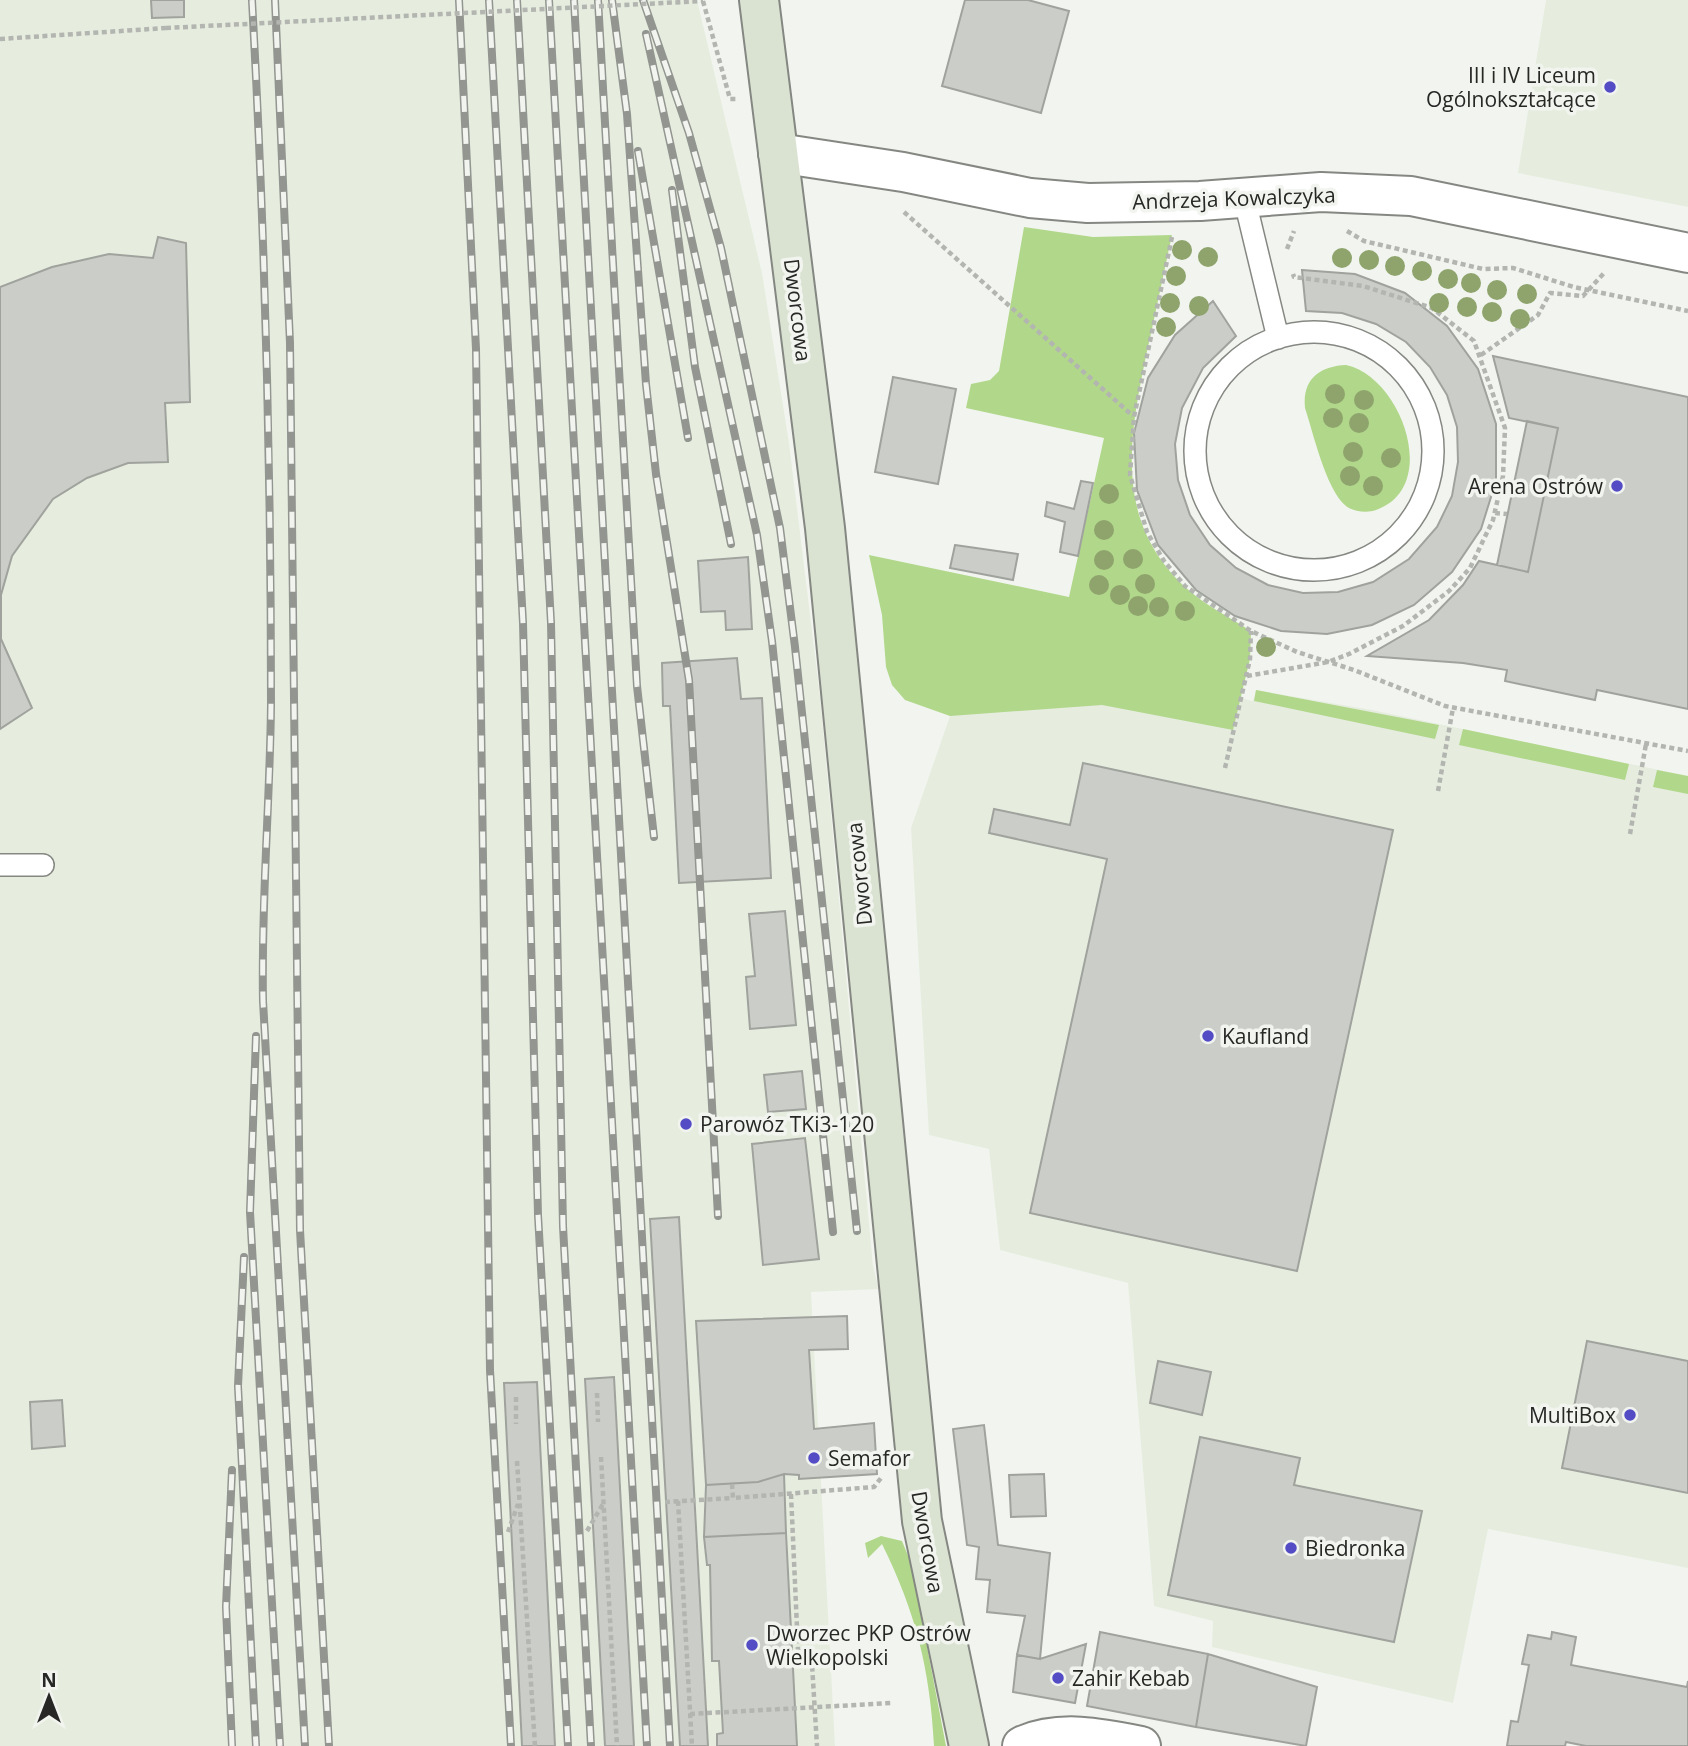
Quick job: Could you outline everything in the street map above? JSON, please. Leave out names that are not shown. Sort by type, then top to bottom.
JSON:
[{"type":"main road","name":"Dworcowa","points":[[759,0],[825,528],[922,1521],[969,1746]]},
{"type":"street","name":"Andrzeja Kowalczyka","points":[[778,153],[903,172],[1030,198],[1088,203],[1321,192],[1412,196],[1688,253]]},
{"type":"street","points":[[1022,1746],[1035,1740],[1070,1736],[1098,1737],[1141,1746]]},
{"type":"lane","points":[[1244,197],[1278,338]]},
{"type":"lane","points":[[1318,332],[1346,336],[1372,346],[1402,370],[1414,385],[1427,410],[1433,437],[1433,466],[1427,493],[1413,519],[1395,540],[1346,568],[1287,568],[1259,558],[1233,542],[1215,519],[1202,493],[1195,464],[1195,436],[1203,407],[1217,381],[1237,359],[1261,344],[1278,338],[1318,332]]},
{"type":"lane","points":[[0,865],[43,865]]},
{"type":"path","points":[[0,39],[703,1],[723,80]]},
{"type":"path","points":[[895,204],[1134,417]]},
{"type":"path","points":[[1287,258],[1292,234],[1301,224]]},
{"type":"path","points":[[1342,228],[1364,241],[1483,269],[1513,268],[1540,279],[1688,311]]},
{"type":"path","points":[[1172,235],[1134,417],[1130,475],[1147,532],[1164,561],[1185,586],[1251,631],[1453,708],[1688,751]]},
{"type":"path","points":[[1247,676],[1328,662],[1403,626],[1449,591],[1470,568],[1495,513],[1503,476],[1505,428],[1474,341],[1432,308],[1363,286],[1294,277],[1288,265]]},
{"type":"path","points":[[1481,355],[1538,314],[1550,293],[1583,296],[1604,273]]},
{"type":"path","points":[[1495,513],[1507,514]]},
{"type":"path","points":[[1225,768],[1247,676],[1251,631]]},
{"type":"path","points":[[1438,791],[1453,708]]},
{"type":"path","points":[[1630,834],[1646,744]]},
{"type":"path","points":[[597,1393],[598,1422]]},
{"type":"path","points":[[516,1398],[516,1424]]},
{"type":"path","points":[[600,1457],[617,1746]]},
{"type":"path","points":[[517,1461],[535,1746]]},
{"type":"path","points":[[665,1502],[874,1487],[885,1473]]},
{"type":"path","points":[[732,1484],[733,1498]]},
{"type":"path","points":[[791,1494],[798,1650],[812,1664],[817,1746]]},
{"type":"path","points":[[508,1532],[519,1500]]},
{"type":"path","points":[[678,1501],[692,1746]]},
{"type":"path","points":[[587,1531],[603,1504]]},
{"type":"path","points":[[690,1714],[892,1703]]},
{"type":"shaded area","points":[[0,0],[697,0],[762,273],[789,443],[820,696],[873,1266],[879,1289],[811,1292],[835,1746],[0,1746]]},
{"type":"shaded area","name":"III i IV Liceum Ogólnokształcące","points":[[1546,0],[1688,0],[1688,207],[1518,173]]},
{"type":"shaded area","points":[[1256,690],[1372,710],[1688,776],[1688,1568],[1488,1529],[1453,1703],[1212,1647],[1213,1621],[1154,1606],[1128,1283],[1000,1250],[989,1149],[929,1135],[911,828],[950,716],[965,699],[1241,698],[1253,701]]},
{"type":"green space","points":[[1024,227],[1093,237],[1172,235],[1140,387],[1132,448],[1132,477],[1146,534],[1162,561],[1191,593],[1251,631],[1250,659],[1233,730],[1102,705],[950,716],[905,700],[892,685],[886,667],[882,615],[869,555],[1069,597],[1104,438],[966,408],[971,384],[990,380],[999,371]]},
{"type":"green space","points":[[1346,365],[1366,374],[1383,390],[1397,410],[1406,434],[1410,458],[1407,480],[1396,498],[1373,511],[1353,510],[1339,498],[1326,474],[1305,408],[1306,389],[1315,376],[1328,368]]},
{"type":"green space","points":[[1256,690],[1439,725],[1435,739],[1254,701]]},
{"type":"green space","points":[[1463,729],[1629,764],[1625,780],[1459,745]]},
{"type":"green space","points":[[1657,770],[1688,776],[1688,794],[1653,787]]},
{"type":"green space","points":[[881,1536],[902,1541],[911,1563],[946,1746],[934,1746],[925,1666],[912,1618],[894,1569],[882,1544],[868,1558],[865,1543]]},
{"type":"building","points":[[151,0],[184,0],[184,17],[152,18]]},
{"type":"building","points":[[965,0],[1028,0],[1069,11],[1041,113],[942,86]]},
{"type":"building","points":[[158,237],[186,243],[190,402],[165,403],[168,462],[128,463],[87,478],[53,499],[12,556],[1,595],[1,639],[32,708],[0,729],[0,287],[52,267],[109,254],[153,258]]},
{"type":"building","points":[[1302,270],[1355,274],[1405,293],[1447,326],[1478,369],[1496,424],[1496,481],[1481,529],[1452,572],[1414,605],[1372,625],[1327,634],[1281,631],[1235,616],[1196,590],[1158,545],[1137,490],[1134,433],[1148,378],[1175,335],[1213,301],[1236,336],[1203,368],[1182,408],[1175,444],[1178,480],[1190,515],[1210,545],[1236,568],[1268,585],[1303,593],[1338,592],[1373,582],[1409,559],[1437,527],[1452,496],[1458,462],[1457,427],[1447,395],[1430,367],[1406,342],[1376,324],[1342,313],[1306,311]]},
{"type":"building","name":"Arena Ostrów","points":[[1493,356],[1688,397],[1688,709],[1597,690],[1595,700],[1505,681],[1507,670],[1463,663],[1367,656],[1429,620],[1463,585],[1479,561],[1528,572],[1558,428],[1509,418]]},
{"type":"building","points":[[893,377],[956,389],[938,484],[875,472]]},
{"type":"building","points":[[1527,421],[1558,428],[1528,572],[1497,565]]},
{"type":"building","points":[[1081,481],[1093,483],[1078,556],[1060,552],[1065,522],[1045,516],[1047,502],[1074,509]]},
{"type":"building","points":[[955,545],[1018,554],[1013,580],[950,568]]},
{"type":"building","points":[[748,557],[752,629],[726,630],[725,611],[701,612],[698,561]]},
{"type":"building","points":[[737,658],[741,699],[762,698],[771,878],[679,883],[670,706],[663,706],[662,663]]},
{"type":"building","name":"Kaufland","points":[[1083,763],[1393,830],[1297,1271],[1030,1213],[1107,859],[989,833],[994,809],[1070,825]]},
{"type":"building","points":[[785,911],[796,1025],[750,1029],[746,977],[755,976],[749,914]]},
{"type":"building","points":[[802,1071],[806,1109],[768,1112],[764,1075]]},
{"type":"building","points":[[805,1138],[819,1259],[763,1265],[752,1144]]},
{"type":"building","points":[[679,1217],[708,1746],[680,1746],[650,1219]]},
{"type":"building","points":[[847,1316],[848,1349],[809,1350],[814,1429],[874,1423],[877,1474],[799,1479],[799,1475],[784,1474],[758,1482],[706,1485],[696,1321]]},
{"type":"building","name":"MultiBox","points":[[1587,1341],[1688,1361],[1688,1493],[1562,1468]]},
{"type":"building","points":[[1158,1361],[1211,1372],[1202,1415],[1150,1403]]},
{"type":"building","points":[[614,1377],[634,1746],[605,1746],[585,1379]]},
{"type":"building","points":[[537,1382],[555,1746],[522,1746],[504,1383]]},
{"type":"building","points":[[62,1400],[65,1446],[32,1449],[30,1402]]},
{"type":"building","points":[[984,1425],[998,1545],[1050,1553],[1040,1659],[1017,1655],[1025,1616],[987,1612],[990,1580],[976,1579],[979,1547],[967,1545],[953,1429]]},
{"type":"building","points":[[1200,1437],[1300,1458],[1294,1485],[1422,1511],[1394,1642],[1168,1595]]},
{"type":"building","points":[[784,1474],[786,1533],[704,1537],[706,1485],[758,1482]]},
{"type":"building","points":[[1044,1474],[1046,1516],[1011,1517],[1009,1475]]},
{"type":"building","name":"Dworzec PKP Ostrów Wielkopolski","points":[[786,1533],[797,1746],[717,1746],[717,1734],[723,1733],[719,1661],[712,1661],[710,1565],[707,1565],[704,1537]]},
{"type":"building","points":[[1100,1632],[1208,1654],[1196,1727],[1087,1706]]},
{"type":"building","points":[[1552,1632],[1576,1637],[1571,1665],[1687,1687],[1688,1681],[1688,1746],[1586,1746],[1566,1742],[1565,1746],[1507,1746],[1511,1721],[1518,1722],[1529,1665],[1522,1664],[1528,1635],[1551,1639]]},
{"type":"building","points":[[1086,1644],[1075,1703],[1013,1692],[1017,1655],[1040,1659]]},
{"type":"building","points":[[1208,1654],[1317,1687],[1306,1746],[1196,1727]]},
{"type":"railway","points":[[252,0],[264,264],[270,528],[271,704],[263,1001],[305,1746]]},
{"type":"railway","points":[[275,0],[290,343],[300,1230],[329,1746]]},
{"type":"railway","points":[[459,0],[476,349],[490,1370],[511,1746]]},
{"type":"railway","points":[[489,0],[523,623],[538,1215],[568,1746]]},
{"type":"railway","points":[[517,0],[551,623],[563,1226],[591,1746]]},
{"type":"railway","points":[[549,0],[647,1746]]},
{"type":"railway","points":[[574,0],[670,1746]]},
{"type":"railway","points":[[598,0],[637,686],[654,837]]},
{"type":"railway","points":[[612,0],[627,114],[646,384],[656,474],[689,680],[718,1216]]},
{"type":"railway","points":[[643,0],[689,133],[721,248],[780,528],[857,1231]]},
{"type":"railway","points":[[646,34],[757,535],[772,641],[833,1232]]},
{"type":"railway","points":[[638,151],[688,438]]},
{"type":"railway","points":[[672,190],[695,367],[731,544]]},
{"type":"railway","points":[[256,1036],[250,1212],[280,1746]]},
{"type":"railway","points":[[244,1257],[238,1386],[256,1746]]},
{"type":"railway","points":[[232,1470],[226,1607],[232,1746]]},
{"type":"place","name":"III i IV Liceum Ogólnokształcące","points":[[1610,87]]},
{"type":"place","name":"Arena Ostrów","points":[[1617,486]]},
{"type":"place","name":"Kaufland","points":[[1208,1036]]},
{"type":"place","name":"Parowóz TKi3-120","points":[[686,1124]]},
{"type":"place","name":"MultiBox","points":[[1630,1415]]},
{"type":"place","name":"Semafor","points":[[814,1458]]},
{"type":"place","name":"Biedronka","points":[[1291,1548]]},
{"type":"place","name":"Dworzec PKP Ostrów Wielkopolski","points":[[752,1645]]},
{"type":"place","name":"Zahir Kebab","points":[[1058,1678]]}]
